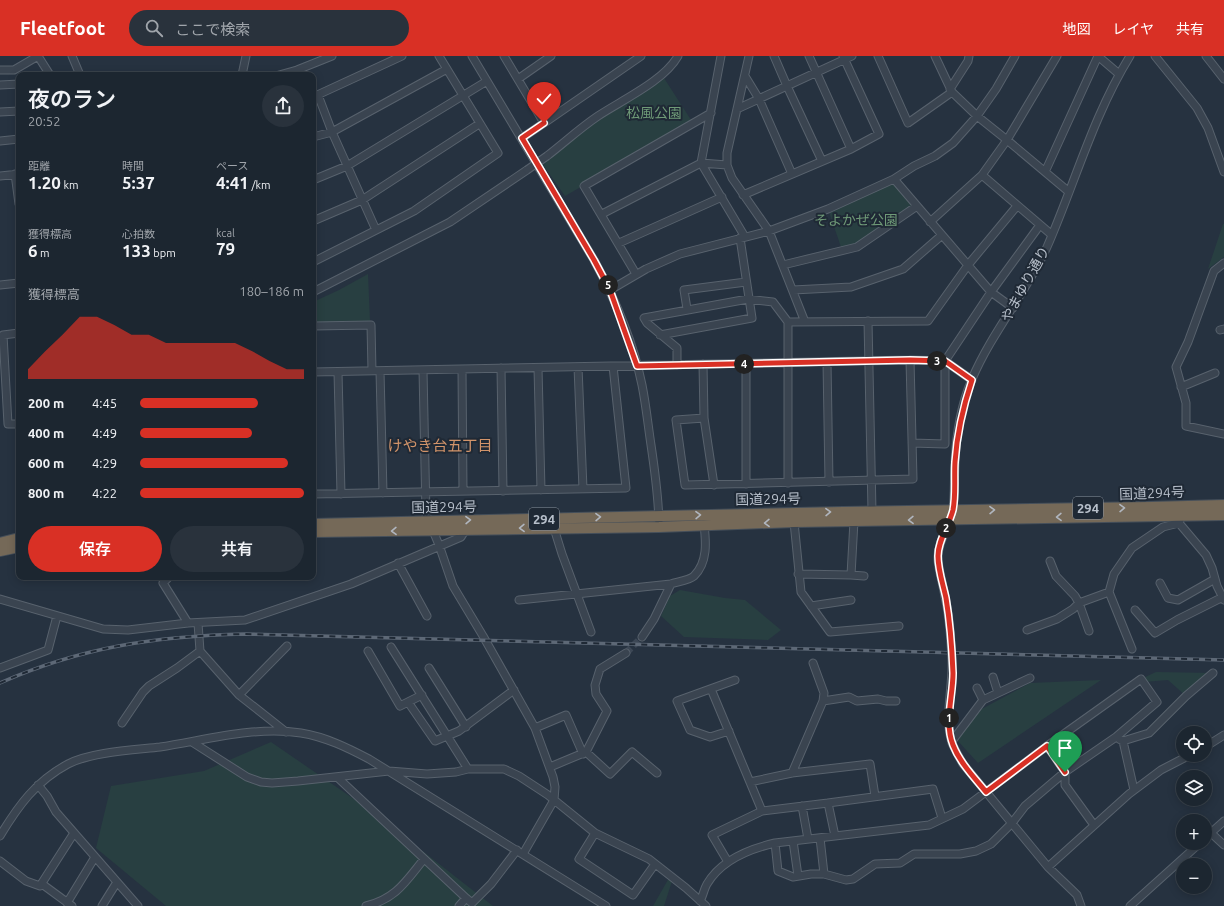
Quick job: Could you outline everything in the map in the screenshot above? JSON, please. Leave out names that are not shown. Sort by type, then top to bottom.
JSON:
[{"type":"highway","name":"国道294号","points":[[1180,515],[1224,504]]},
{"type":"highway","name":"国道294号","points":[[316,524],[431,526],[466,529],[659,516],[872,512],[951,515],[1224,514]]},
{"type":"highway","name":"国道294号","points":[[316,532],[431,526],[553,523],[659,527],[704,524],[854,521],[951,515]]},
{"type":"highway","points":[[0,542],[16,539]]},
{"type":"highway","points":[[0,551],[16,547]]},
{"type":"street","points":[[0,70],[14,70],[38,56],[48,72]]},
{"type":"street","points":[[72,56],[79,72]]},
{"type":"street","points":[[243,72],[246,56]]},
{"type":"street","points":[[290,72],[332,56]]},
{"type":"street","points":[[376,230],[316,96],[402,56]]},
{"type":"street","points":[[316,260],[414,212],[498,154],[439,56]]},
{"type":"street","points":[[472,56],[594,260],[610,290],[637,366],[646,410],[656,477],[659,527]]},
{"type":"street","points":[[504,56],[544,123]]},
{"type":"street","points":[[518,79],[551,56]]},
{"type":"street","points":[[522,138],[641,56]]},
{"type":"street","points":[[316,290],[450,222],[547,156],[596,117],[662,75],[673,65],[678,56]]},
{"type":"street","points":[[660,335],[752,318],[746,282],[742,238],[722,197],[701,163],[721,56]]},
{"type":"street","points":[[749,56],[727,153],[727,165],[732,178],[769,231],[805,322]]},
{"type":"street","points":[[774,56],[822,161]]},
{"type":"street","points":[[809,56],[851,149]]},
{"type":"street","points":[[737,109],[844,58],[852,56]]},
{"type":"street","points":[[878,56],[908,123],[951,91],[968,58]]},
{"type":"street","points":[[935,56],[951,91],[977,116],[1008,140],[1069,192]]},
{"type":"street","points":[[610,290],[636,274],[680,254],[769,231],[828,208],[894,179],[914,166],[935,156],[953,143],[977,116],[996,90],[1015,56]]},
{"type":"street","points":[[930,222],[982,175],[1008,140],[1057,56]]},
{"type":"street","points":[[1045,172],[1098,56],[1119,74]]},
{"type":"street","name":"やまゆり通り","points":[[1081,906],[1077,895],[1048,867],[963,764],[952,741],[949,717],[953,678],[951,649],[946,599],[939,569],[938,550],[951,515],[958,431],[972,380],[1037,266],[1052,235],[1098,118],[1119,74],[1130,56]]},
{"type":"street","points":[[1155,56],[1197,108],[1208,128],[1224,172]]},
{"type":"street","points":[[1206,56],[1224,79]]},
{"type":"street","points":[[743,195],[851,149],[879,134],[844,58]]},
{"type":"street","points":[[316,136],[332,132],[447,69]]},
{"type":"street","points":[[745,76],[759,99],[792,174]]},
{"type":"street","points":[[316,179],[347,166],[486,81]]},
{"type":"street","points":[[0,85],[16,84]]},
{"type":"street","points":[[0,112],[16,111]]},
{"type":"street","points":[[636,274],[602,214],[584,186],[710,113]]},
{"type":"street","points":[[316,220],[362,200],[479,124]]},
{"type":"street","points":[[0,141],[16,139]]},
{"type":"street","points":[[602,214],[701,163],[727,165]]},
{"type":"street","points":[[0,176],[16,174]]},
{"type":"street","points":[[982,175],[1052,235]]},
{"type":"street","points":[[894,179],[991,292],[1013,308]]},
{"type":"street","points":[[619,244],[722,197]]},
{"type":"street","points":[[783,265],[857,247],[917,206]]},
{"type":"street","points":[[788,322],[928,321],[968,266],[1017,206]]},
{"type":"street","points":[[912,443],[945,444],[945,361],[991,292],[1040,225]]},
{"type":"street","points":[[793,290],[851,287],[903,269],[942,235]]},
{"type":"street","points":[[1224,263],[1214,271],[1188,342],[1176,367],[1186,403],[1186,426],[1224,434]]},
{"type":"street","points":[[687,309],[684,290],[746,282]]},
{"type":"street","points":[[0,284],[16,283]]},
{"type":"street","points":[[677,365],[677,348],[660,335],[647,323],[644,318],[749,299],[773,302],[788,322],[788,483]]},
{"type":"street","points":[[868,321],[872,512]]},
{"type":"street","points":[[316,326],[371,324],[372,371]]},
{"type":"street","points":[[16,333],[3,335],[8,424],[16,424]]},
{"type":"street","points":[[704,418],[676,420],[685,485],[912,480],[910,360]]},
{"type":"street","points":[[316,372],[910,360],[945,361],[972,380]]},
{"type":"street","points":[[827,362],[829,482]]},
{"type":"street","points":[[703,364],[704,418],[714,485]]},
{"type":"street","points":[[746,364],[746,484]]},
{"type":"street","points":[[316,494],[626,488],[613,366]]},
{"type":"street","points":[[578,367],[583,489]]},
{"type":"street","points":[[501,368],[503,490]]},
{"type":"street","points":[[538,368],[541,490]]},
{"type":"street","points":[[462,369],[462,491]]},
{"type":"street","points":[[337,776],[472,903],[520,852],[554,800],[555,787],[550,767],[535,728],[453,586],[439,545],[426,514],[424,492],[423,370]]},
{"type":"street","points":[[380,371],[383,493]]},
{"type":"street","points":[[338,372],[341,494]]},
{"type":"street","points":[[1181,387],[1215,373]]},
{"type":"street","points":[[1132,649],[1109,592],[1114,574],[1132,548],[1180,515],[1206,555],[1223,599],[1177,620],[1155,633],[1135,610]]},
{"type":"street","points":[[851,575],[854,521]]},
{"type":"street","points":[[794,522],[801,592],[830,632],[899,626]]},
{"type":"street","points":[[553,523],[576,594],[591,632]]},
{"type":"street","points":[[519,600],[671,584],[694,577],[706,548],[704,524]]},
{"type":"street","points":[[0,599],[103,628],[128,630],[188,623],[245,620],[350,584],[439,545],[461,537],[466,529]]},
{"type":"street","points":[[1050,561],[1056,576],[1075,596],[1079,603],[1089,631]]},
{"type":"street","points":[[398,563],[428,616]]},
{"type":"street","points":[[798,574],[864,576]]},
{"type":"street","points":[[1160,583],[1168,598],[1178,600],[1215,579]]},
{"type":"street","points":[[166,580],[163,583],[188,623]]},
{"type":"street","points":[[642,637],[654,619],[671,584]]},
{"type":"street","points":[[1027,630],[1057,619],[1074,609],[1079,603],[1109,592]]},
{"type":"street","points":[[811,606],[851,600]]},
{"type":"street","points":[[0,668],[48,650],[57,616]]},
{"type":"street","points":[[198,623],[200,651],[239,695],[286,732]]},
{"type":"street","points":[[239,695],[287,646]]},
{"type":"street","points":[[391,647],[468,769]]},
{"type":"street","points":[[122,724],[143,692],[149,686],[200,651]]},
{"type":"street","points":[[368,651],[400,706],[422,695]]},
{"type":"street","points":[[550,767],[584,753],[607,711],[596,694],[595,685],[600,669],[626,653]]},
{"type":"street","points":[[792,773],[823,701],[824,693],[813,663]]},
{"type":"street","points":[[429,668],[466,726]]},
{"type":"street","points":[[1123,741],[1149,733],[1186,696],[1213,673]]},
{"type":"street","points":[[993,677],[998,692]]},
{"type":"street","points":[[952,741],[983,700],[1030,678]]},
{"type":"street","points":[[703,904],[707,885],[713,876],[728,862],[744,852],[775,843],[928,824],[963,809],[1047,746],[1141,679],[1157,702],[1116,736],[1065,772],[1025,806],[1012,823],[991,844],[976,851],[960,854],[914,854],[900,863],[876,864],[853,879],[846,880],[824,874],[793,876],[778,871],[775,843]]},
{"type":"street","points":[[729,731],[710,737],[690,730],[677,701],[735,680]]},
{"type":"street","points":[[977,688],[983,700]]},
{"type":"street","points":[[711,689],[762,811]]},
{"type":"street","points":[[408,702],[435,741],[459,731],[514,690]]},
{"type":"street","points":[[823,701],[849,697],[857,701],[878,699],[896,701]]},
{"type":"street","points":[[535,728],[566,715],[584,753],[610,774],[632,752],[657,773]]},
{"type":"street","points":[[0,836],[17,808],[26,797],[67,764],[75,761],[104,754],[249,733],[301,733],[335,742],[389,770],[606,906]]},
{"type":"street","points":[[1212,743],[1224,735]]},
{"type":"street","points":[[1116,736],[1123,741],[1134,790]]},
{"type":"street","points":[[192,742],[247,777],[261,782],[272,783],[389,770],[427,774],[456,772],[468,769],[497,768],[510,771],[554,800],[595,833],[655,864],[686,888],[703,904]]},
{"type":"street","points":[[1047,746],[1065,772],[1066,785],[1094,826]]},
{"type":"street","points":[[1048,867],[1134,790],[1161,770],[1176,762]]},
{"type":"street","points":[[750,782],[792,773],[870,764],[875,796]]},
{"type":"street","points":[[38,786],[74,834],[138,906]]},
{"type":"street","points":[[728,862],[712,835],[762,811],[933,789],[942,818]]},
{"type":"street","points":[[828,803],[835,836]]},
{"type":"street","points":[[802,806],[808,839]]},
{"type":"street","points":[[1212,832],[1224,821]]},
{"type":"street","points":[[595,833],[579,860],[633,894],[655,864]]},
{"type":"street","points":[[42,884],[74,834]]},
{"type":"street","points":[[1212,834],[1224,845]]},
{"type":"street","points":[[820,838],[824,874]]},
{"type":"street","points":[[793,841],[798,876]]},
{"type":"street","points":[[1130,906],[1192,850]]},
{"type":"street","points":[[0,861],[26,881],[40,886],[42,884],[70,904],[95,857]]},
{"type":"street","points":[[366,906],[380,903],[401,888],[424,859]]},
{"type":"street","points":[[102,906],[117,882]]},
{"type":"street","points":[[459,906],[466,898]]},
{"type":"green space","name":"松風公園","points":[[662,75],[693,123],[565,196],[543,165],[596,117]]},
{"type":"green space","name":"そよかぜ公園","points":[[894,179],[917,206],[857,247],[842,250],[828,209]]},
{"type":"green space","points":[[1223,224],[1224,257],[1208,269]]},
{"type":"green space","points":[[368,274],[370,321],[316,324],[316,301]]},
{"type":"green space","points":[[680,590],[745,600],[781,630],[768,640],[684,637],[661,616],[670,596]]},
{"type":"green space","points":[[1156,672],[1213,673],[1186,696],[1168,680],[1143,682],[1141,679]]},
{"type":"green space","points":[[1101,680],[978,763],[957,740],[978,711],[1030,683]]},
{"type":"green space","points":[[271,742],[370,810],[493,906],[166,906],[96,848],[111,786],[204,771]]},
{"type":"green space","points":[[669,878],[672,881],[664,906],[653,906]]},
{"type":"tunnel","points":[[626,653],[642,637]]},
{"type":"railway","points":[[0,683],[60,660],[90,652],[181,637],[245,634],[1224,660]]},
{"type":"district","name":"けやき台五丁目","points":[[440,445]]},
{"type":"route","points":[[544,123],[522,138],[610,290],[619,311],[637,366],[910,360],[945,361],[972,380],[958,431],[953,510],[938,550],[939,569],[946,599],[953,678],[949,717],[950,734],[953,745],[963,764],[986,792],[1047,746],[1065,772]]}]
